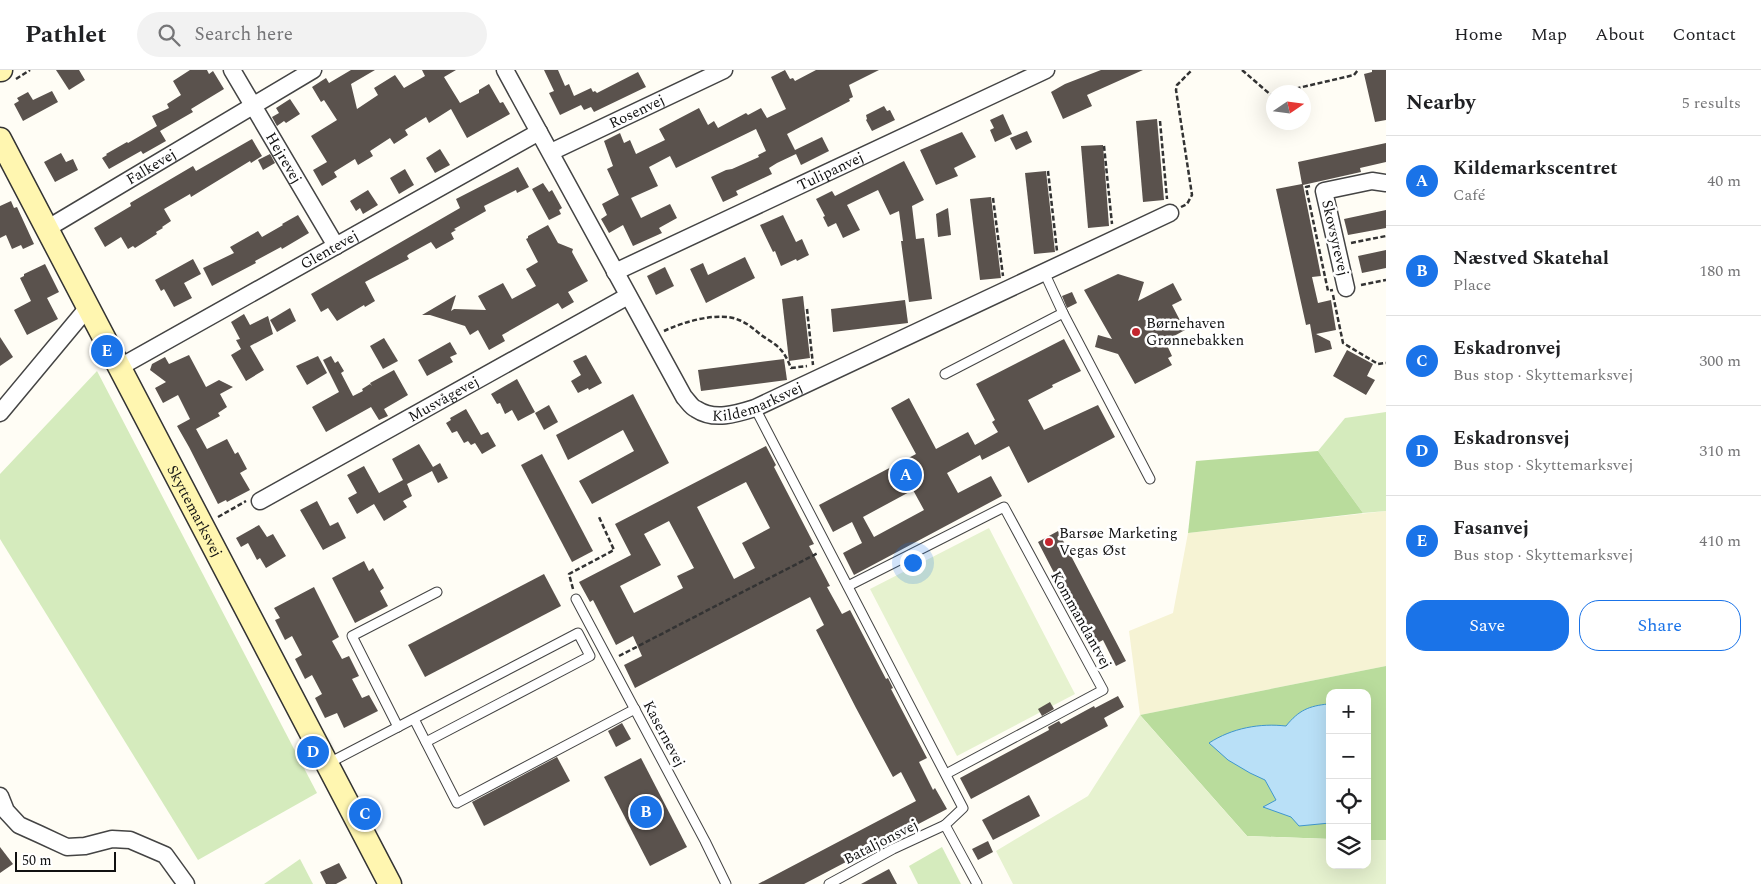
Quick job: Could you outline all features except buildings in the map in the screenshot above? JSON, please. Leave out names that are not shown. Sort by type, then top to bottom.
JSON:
[{"type":"street","name":"Hejrevej","points":[[232,70],[336,246]]},
{"type":"street","name":"Falkevej","points":[[48,228],[313,70]]},
{"type":"street","name":"Kildemarksvej","points":[[505,70],[684,397],[695,409],[708,414],[724,416],[755,408],[814,373],[1005,290],[1169,213]]},
{"type":"street","name":"Rosenvej","points":[[551,152],[724,70]]},
{"type":"street","name":"Tulipanvej","points":[[615,272],[1046,70]]},
{"type":"street","name":"Glentevej","points":[[120,367],[539,132]]},
{"type":"street","name":"Skyttemarksvej","points":[[0,139],[327,764],[385,882]]},
{"type":"street","name":"Skovsyrevej","points":[[1339,289],[1337,246],[1324,191],[1372,181],[1386,183]]},
{"type":"street","name":"Musvågevej","points":[[260,502],[628,296]]},
{"type":"street","points":[[0,413],[89,306]]},
{"type":"street","points":[[0,796],[6,811],[19,825],[67,847],[86,846],[112,840],[130,840],[165,855],[186,884]]},
{"type":"lane","points":[[1052,268],[1063,313],[1150,479]]},
{"type":"lane","points":[[945,374],[1063,313]]},
{"type":"lane","points":[[755,408],[963,808],[945,825],[977,884]]},
{"type":"lane","name":"Kommandantvej","points":[[848,586],[1004,507],[1104,690],[946,774]]},
{"type":"lane","points":[[398,727],[352,636],[437,592]]},
{"type":"lane","name":"Kasernevej","points":[[576,599],[726,884]]},
{"type":"lane","points":[[327,764],[578,633],[590,656],[426,742]]},
{"type":"lane","points":[[414,719],[458,803],[635,710]]},
{"type":"lane","name":"Bataljonsvej","points":[[829,884],[893,849],[945,825]]},
{"type":"path","points":[[1160,121],[1169,213],[1187,204],[1192,195],[1176,90],[1192,70]]},
{"type":"path","points":[[1242,70],[1266,91]]},
{"type":"path","points":[[1311,85],[1354,75],[1358,70]]},
{"type":"path","points":[[1104,146],[1113,239]]},
{"type":"path","points":[[1048,171],[1052,268]]},
{"type":"path","points":[[993,198],[1005,290]]},
{"type":"path","points":[[1337,246],[1386,236]]},
{"type":"path","points":[[1339,289],[1343,343],[1378,364],[1386,363]]},
{"type":"path","points":[[651,338],[681,323],[725,316],[738,319],[749,325],[777,345],[785,353],[791,368],[814,373],[807,309]]},
{"type":"path","points":[[202,526],[252,497],[260,502]]},
{"type":"path","points":[[576,599],[568,574],[614,550],[599,517]]},
{"type":"path","points":[[609,661],[828,548]]},
{"type":"shaded area","points":[[1386,511],[1386,666],[1140,715],[1129,631],[1173,613],[1188,533]]},
{"type":"green space","points":[[97,371],[317,793],[198,860],[0,539],[0,474]]},
{"type":"green space","points":[[1386,412],[1386,511],[1363,513],[1318,451],[1345,418]]},
{"type":"green space","points":[[1318,451],[1363,513],[1188,533],[1196,461]]},
{"type":"green space","points":[[989,528],[1075,694],[957,756],[870,589]]},
{"type":"green space","points":[[1386,666],[1386,840],[1371,840],[1371,689],[1326,689],[1326,839],[1247,836],[1140,715]]},
{"type":"green space","points":[[1140,715],[1247,836],[1326,839],[1326,869],[1371,869],[1371,840],[1386,840],[1386,884],[1013,884],[996,851],[1088,796]]},
{"type":"green space","points":[[942,847],[961,884],[918,884],[909,866]]},
{"type":"green space","points":[[300,859],[313,884],[264,884]]},
{"type":"water","points":[[1326,705],[1326,823],[1299,826],[1291,817],[1263,807],[1276,800],[1265,780],[1228,760],[1209,743],[1227,734],[1246,728],[1266,725],[1286,726],[1295,716],[1315,706]]},
{"type":"place","name":"Børnehaven Grønnebakken","points":[[1136,332]]},
{"type":"place","name":"Fasanvej","points":[[107,351]]},
{"type":"place","name":"Kildemarkscentret","points":[[906,475]]},
{"type":"place","name":"Barsøe Marketing Vegas Øst","points":[[1049,542]]},
{"type":"place","name":"Eskadronsvej","points":[[313,752]]},
{"type":"place","name":"Næstved Skatehal","points":[[646,812]]},
{"type":"place","name":"Eskadronvej","points":[[365,814]]}]
